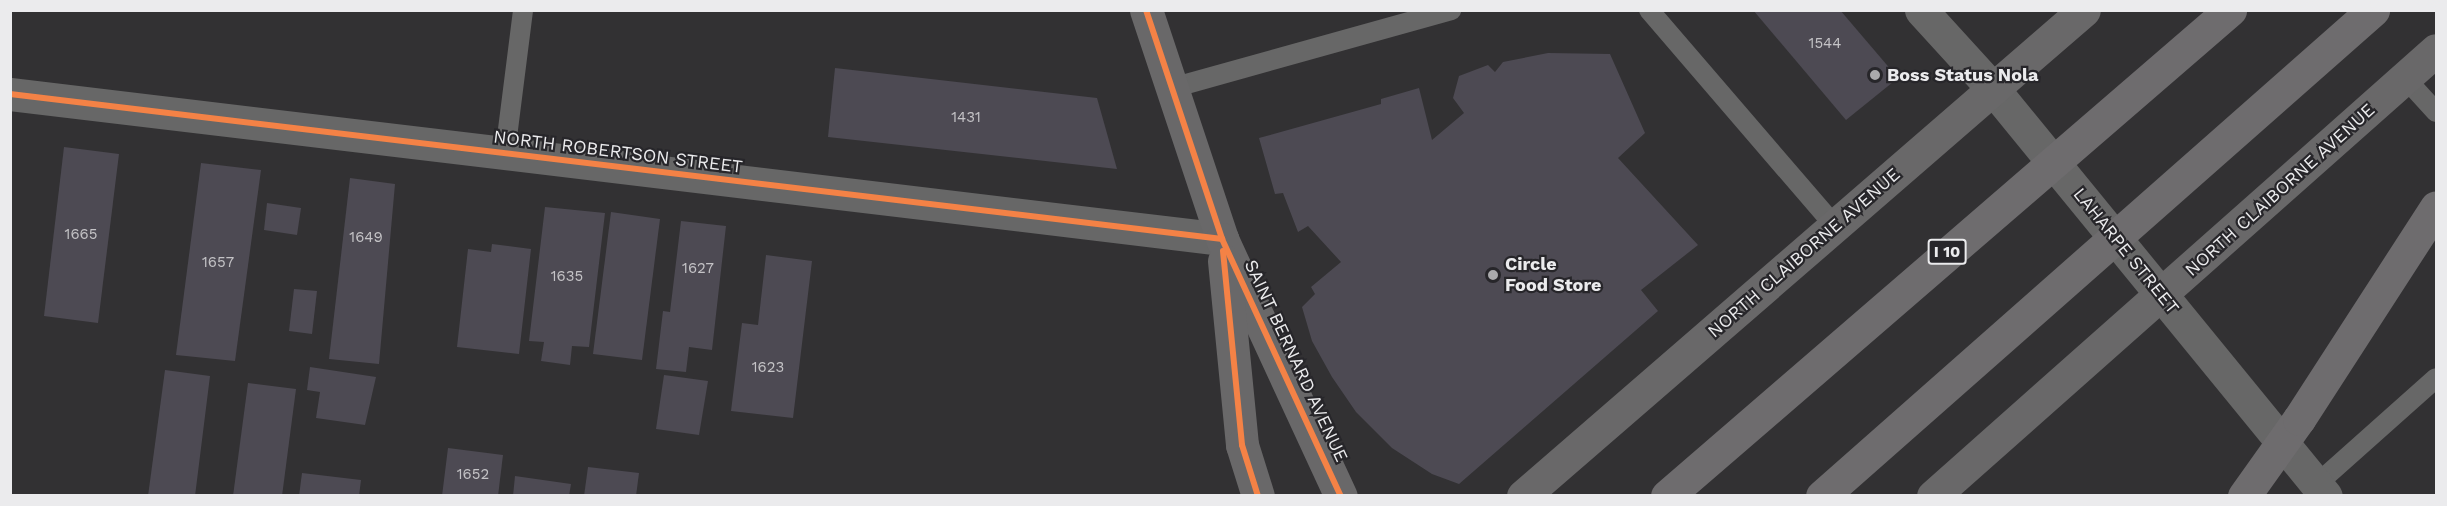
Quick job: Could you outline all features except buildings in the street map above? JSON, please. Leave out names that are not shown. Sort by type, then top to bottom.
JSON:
[{"type":"highway","name":"I 10","points":[[1667,495],[2230,10]]},
{"type":"highway","points":[[1822,495],[2373,10]]},
{"type":"highway","points":[[2244,495],[2299,419],[2436,207]]},
{"type":"main road","name":"SAINT BERNARD AVENUE","points":[[1146,10],[1222,239],[1305,410],[1341,495]]},
{"type":"main road","name":"NORTH CLAIBORNE AVENUE","points":[[1523,495],[2085,10]]},
{"type":"main road","name":"NORTH CLAIBORNE AVENUE","points":[[1934,495],[2162,296],[2436,50]]},
{"type":"main road","name":"SAINT BERNARD AVENUE","points":[[1222,239],[1242,445],[1258,495]]},
{"type":"street","name":"LAHARPE STREET","points":[[1921,10],[1994,90],[2321,490]]},
{"type":"street","name":"NORTH ROBERTSON STREET","points":[[10,94],[1222,239]]},
{"type":"lane","points":[[505,153],[523,10]]},
{"type":"lane","points":[[1172,88],[1450,10]]},
{"type":"lane","points":[[1649,10],[1835,226]]},
{"type":"lane","points":[[2405,78],[2436,112]]},
{"type":"lane","points":[[2321,490],[2436,378]]},
{"type":"cycle path","points":[[1146,10],[1222,239],[1341,496]]},
{"type":"cycle path","points":[[10,94],[1222,239]]},
{"type":"cycle path","points":[[1223,251],[1242,445],[1258,496]]},
{"type":"place","name":"Boss Status Nola","points":[[1875,75]]},
{"type":"place","name":"Circle Food Store","points":[[1493,275]]}]
